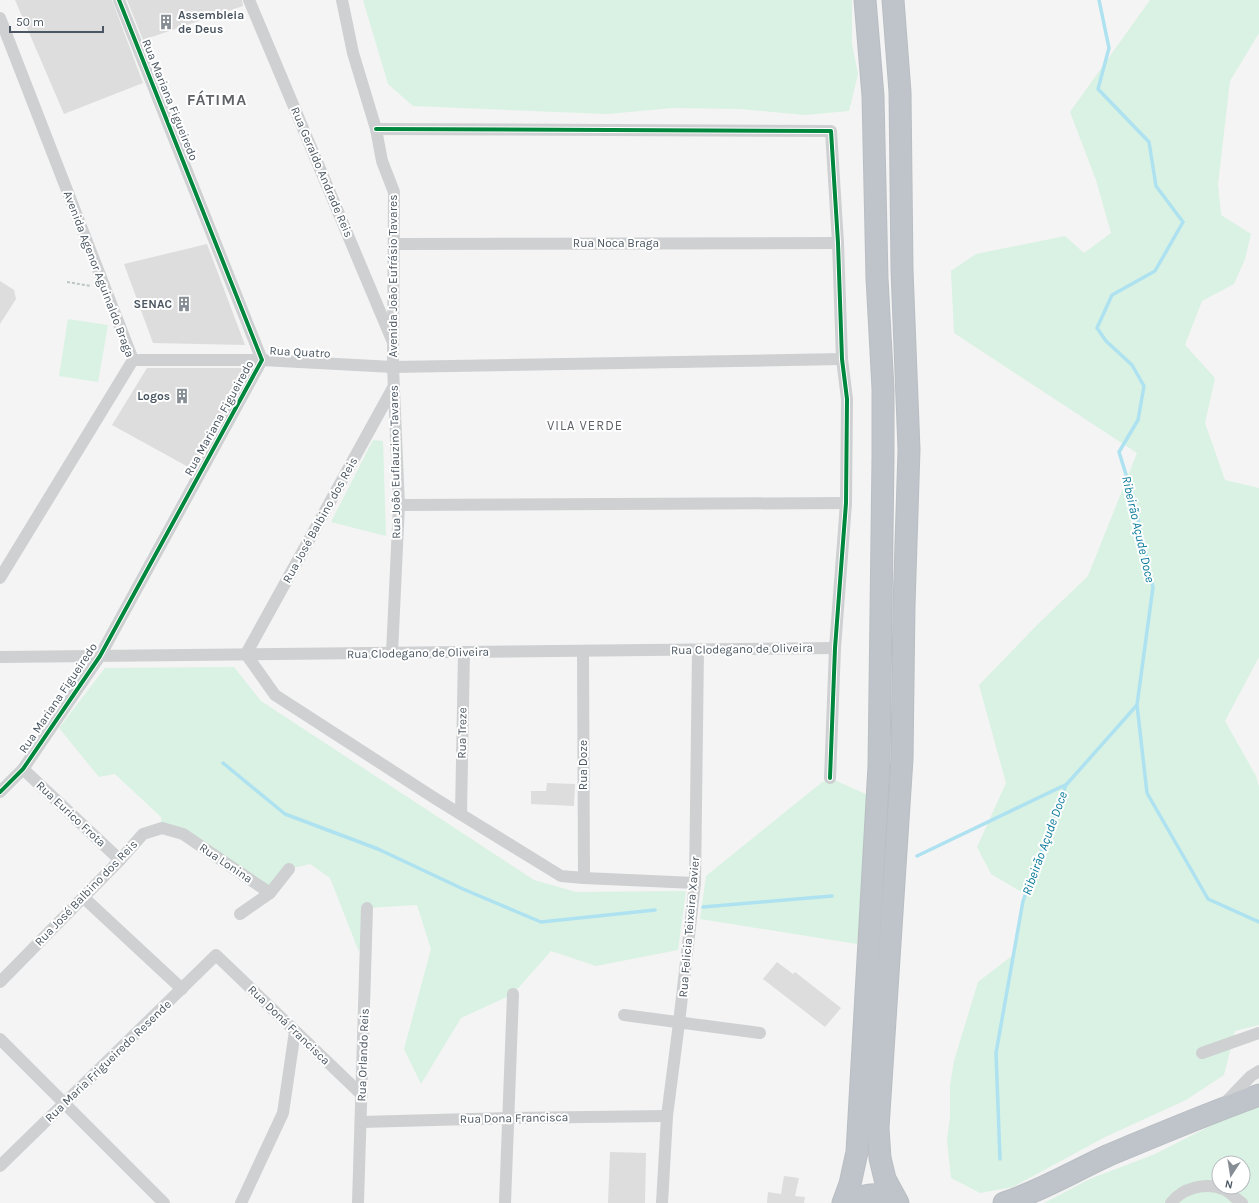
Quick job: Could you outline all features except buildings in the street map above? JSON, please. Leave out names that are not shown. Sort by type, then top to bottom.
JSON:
[{"type":"highway","points":[[843,1203],[850,1184],[857,1152],[879,766],[883,389],[877,278],[873,96],[865,0]]},
{"type":"highway","points":[[893,0],[900,92],[902,270],[909,450],[904,606],[902,759],[878,1128],[880,1158],[885,1179],[897,1203]]},
{"type":"highway","points":[[1004,1203],[1021,1200],[1109,1155],[1218,1110],[1259,1095]]},
{"type":"highway","points":[[851,1203],[860,1196],[872,1193],[887,1197],[897,1203]]},
{"type":"street","name":"Rua Mariana Figueiredo","points":[[0,792],[23,769],[100,656],[262,360],[119,0]]},
{"type":"street","name":"Rua Geraldo Andrade Reis","points":[[249,0],[394,344]]},
{"type":"street","name":"Avenida João Eufrásio Tavares","points":[[342,0],[353,53],[376,129],[382,161],[394,192],[393,367]]},
{"type":"street","name":"Avenida Agenor Aguinaldo Braga","points":[[0,18],[134,360],[0,578]]},
{"type":"street","points":[[376,129],[831,132],[838,243],[842,359],[847,399],[846,503],[835,648],[830,778]]},
{"type":"street","name":"Rua Noca Braga","points":[[394,244],[838,243]]},
{"type":"street","name":"Rua Quatro","points":[[134,360],[262,360],[393,367],[842,359]]},
{"type":"street","name":"Rua João Euflauzino Tavares","points":[[392,653],[399,505],[393,367]]},
{"type":"street","name":"Rua José Balbino dos Reis","points":[[246,654],[394,386]]},
{"type":"street","points":[[399,505],[846,503]]},
{"type":"street","name":"Rua Clodegano de Oliveira","points":[[0,657],[835,648]]},
{"type":"street","name":"Rua Felicia Teixeira Xavier","points":[[662,1203],[667,1116],[680,1023],[695,883],[698,650]]},
{"type":"street","name":"Rua Doze","points":[[583,651],[584,878]]},
{"type":"street","name":"Rua Treze","points":[[460,814],[464,652]]},
{"type":"street","points":[[246,654],[275,695],[460,814],[561,876],[695,883]]},
{"type":"street","name":"Rua Eurico Frota","points":[[23,769],[120,860]]},
{"type":"street","name":"Rua José Balbino dos Reis","points":[[0,982],[120,860],[143,834],[162,828],[183,834]]},
{"type":"street","name":"Rua Lonina","points":[[183,834],[270,893]]},
{"type":"street","points":[[240,914],[270,893],[289,869]]},
{"type":"street","points":[[83,898],[182,989]]},
{"type":"street","name":"Rua Orlando Reis","points":[[358,1203],[367,908]]},
{"type":"street","name":"Rua Maria Frigueiredo Resende","points":[[0,1166],[216,955]]},
{"type":"street","name":"Rua Doná Francisca","points":[[216,955],[362,1095]]},
{"type":"street","points":[[505,1203],[513,994]]},
{"type":"street","points":[[624,1015],[760,1033]]},
{"type":"street","points":[[241,1203],[283,1113],[295,1031]]},
{"type":"street","points":[[1202,1053],[1259,1033]]},
{"type":"street","points":[[0,1039],[164,1203]]},
{"type":"street","points":[[1218,1110],[1251,1076],[1259,1071]]},
{"type":"street","name":"Rua Dona Francisca","points":[[361,1122],[667,1116]]},
{"type":"street","points":[[1172,1203],[1178,1194],[1202,1186],[1224,1189],[1242,1203]]},
{"type":"path","points":[[67,282],[106,288]]},
{"type":"green space","points":[[363,0],[852,0],[852,44],[858,74],[849,111],[805,115],[740,109],[673,108],[607,114],[413,106],[388,84]]},
{"type":"green space","points":[[1150,0],[1259,0],[1259,33],[1230,81],[1218,184],[1221,215],[1251,234],[1245,259],[1234,284],[1202,301],[1185,345],[1215,378],[1205,423],[1225,480],[1259,488],[1259,657],[1225,721],[1256,776],[1259,787],[1259,1025],[1235,1031],[1224,1075],[1186,1100],[1105,1137],[1013,1187],[980,1193],[951,1178],[947,1140],[950,1117],[950,1085],[954,1061],[978,982],[1013,955],[1025,894],[991,874],[977,847],[1006,783],[979,685],[1036,626],[1088,576],[1137,453],[954,333],[951,271],[976,254],[1065,236],[1084,253],[1111,233],[1096,180],[1070,112]]},
{"type":"green space","points":[[68,319],[108,325],[98,382],[59,376]]},
{"type":"green space","points":[[373,440],[383,441],[386,536],[331,522]]},
{"type":"green space","points":[[234,667],[261,701],[534,880],[576,892],[686,891],[678,950],[596,966],[551,951],[513,994],[461,1018],[421,1084],[404,1049],[431,949],[417,905],[367,908],[359,952],[330,878],[310,864],[289,869],[270,893],[162,828],[161,817],[115,774],[99,777],[59,728],[105,668]]},
{"type":"green space","points":[[830,778],[870,796],[857,944],[700,919],[706,876],[821,783]]},
{"type":"green space","points":[[1259,1106],[1259,1203],[1044,1203],[1090,1179],[1155,1154],[1228,1117]]},
{"type":"waterway","name":"Ribeirão Açude Doce","points":[[1000,1159],[996,1053],[1023,901],[1066,785],[1137,705],[1153,587],[1133,497],[1119,452],[1138,420],[1144,386],[1132,365],[1106,341],[1097,328],[1112,295],[1155,271],[1183,222],[1156,186],[1149,142],[1098,89],[1109,48],[1099,0]]},
{"type":"waterway","points":[[1137,705],[1147,793],[1208,899],[1259,922]]},
{"type":"waterway","points":[[223,763],[285,814],[378,849],[463,889],[541,922],[655,910]]},
{"type":"waterway","points":[[917,856],[1065,785]]},
{"type":"waterway","points":[[703,907],[832,896]]},
{"type":"cycle path","points":[[0,792],[23,769],[100,656],[262,360],[119,0]]},
{"type":"cycle path","points":[[376,129],[831,131],[838,243],[842,359],[847,399],[846,503],[835,648],[830,778]]},
{"type":"place","name":"Assembleia de Deus","points":[[166,22]]},
{"type":"place","name":"SENAC","points":[[184,304]]},
{"type":"place","name":"Logos","points":[[182,396]]},
{"type":"district","name":"FÁTIMA","points":[[217,99]]},
{"type":"district","name":"VILA VERDE","points":[[585,425]]}]
